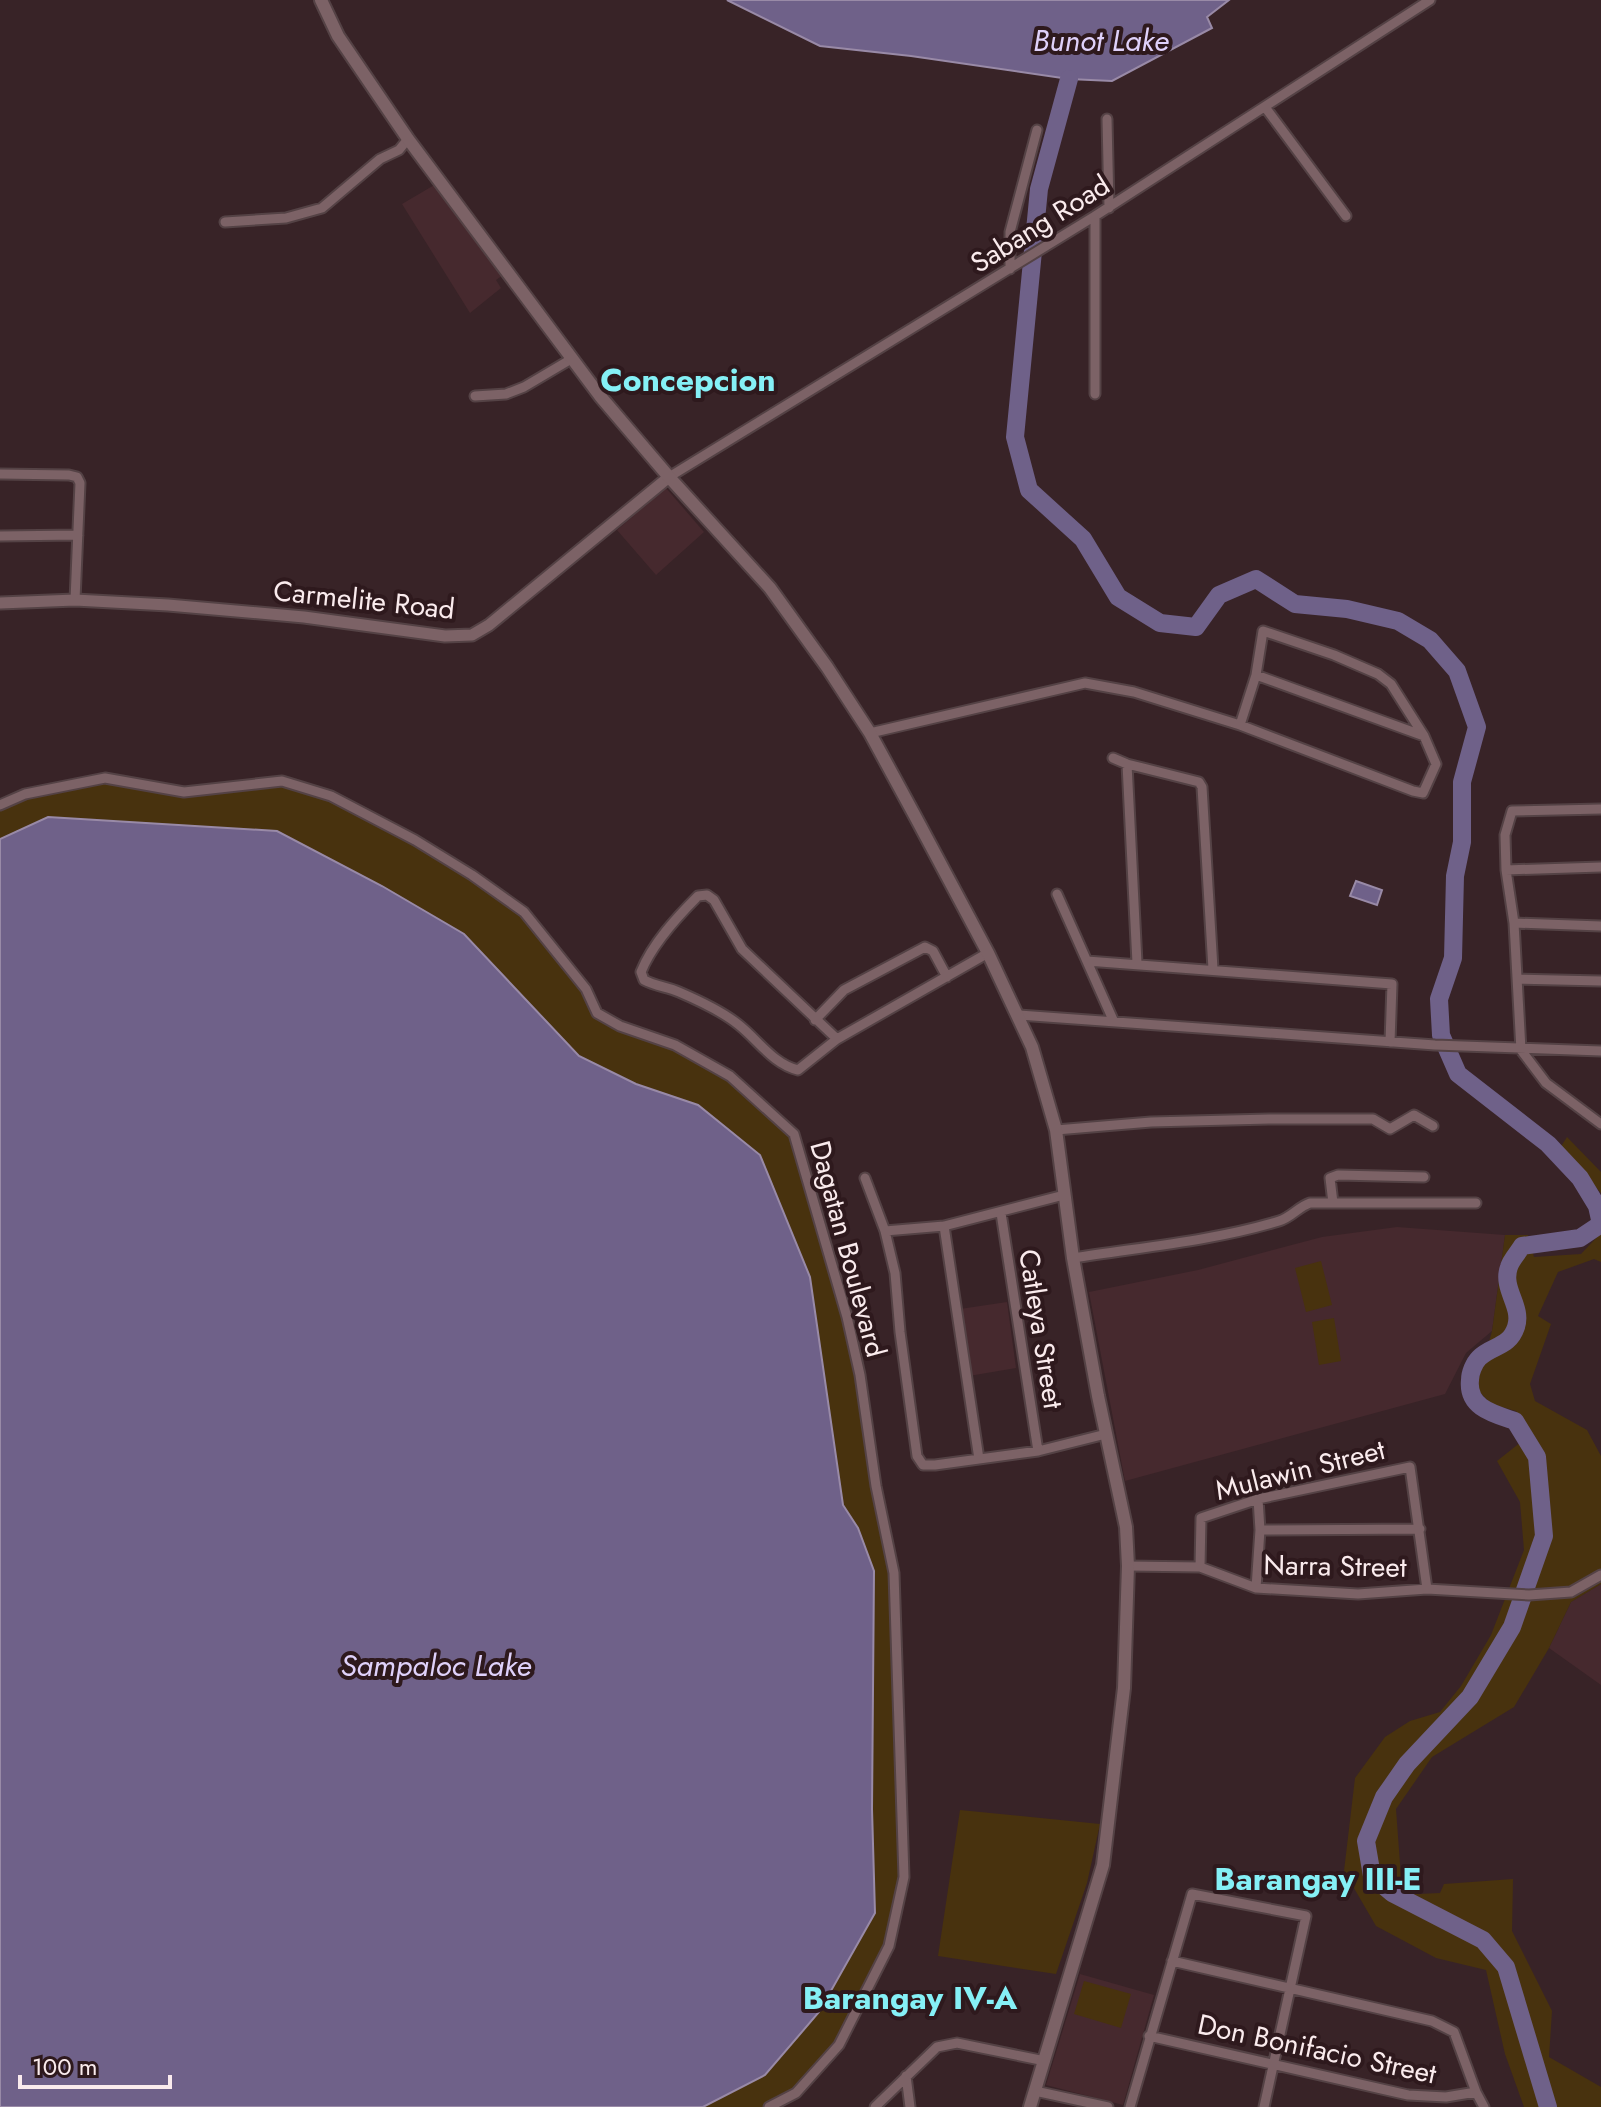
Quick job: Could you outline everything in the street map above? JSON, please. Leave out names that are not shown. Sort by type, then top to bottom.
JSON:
[{"type":"main road","points":[[321,0],[338,36],[408,139],[600,396],[770,588],[827,667],[870,733],[988,953],[1032,1047],[1056,1130],[1073,1258],[1126,1527],[1128,1566],[1124,1688],[1103,1865],[1030,2107]]},
{"type":"street","name":"Sabang Road","points":[[669,477],[1109,208],[1430,0]]},
{"type":"street","points":[[1265,107],[1346,216]]},
{"type":"street","points":[[1107,119],[1109,208]]},
{"type":"street","points":[[1010,269],[1010,232],[1037,130]]},
{"type":"street","points":[[225,222],[286,218],[322,208],[380,159],[399,150],[408,139]]},
{"type":"street","points":[[1095,216],[1095,394]]},
{"type":"street","points":[[475,396],[506,394],[573,358]]},
{"type":"street","points":[[0,474],[77,477],[80,483],[75,600]]},
{"type":"street","name":"Carmelite Road","points":[[0,603],[75,600],[168,605],[304,617],[436,636],[472,635],[489,625],[669,477]]},
{"type":"street","points":[[0,536],[78,535]]},
{"type":"street","points":[[870,733],[1085,683],[1134,692],[1240,725],[1413,791],[1423,793],[1436,764],[1424,736],[1391,684],[1378,674],[1263,631],[1256,675],[1240,725]]},
{"type":"street","points":[[1256,675],[1424,736]]},
{"type":"street","points":[[1113,758],[1199,782],[1202,787],[1213,969]]},
{"type":"street","points":[[1127,764],[1137,963]]},
{"type":"street","name":"Dagatan Boulevard","points":[[0,805],[25,794],[105,778],[184,792],[282,781],[331,796],[415,840],[524,912],[586,989],[597,1013],[620,1026],[675,1045],[730,1076],[794,1134],[847,1317],[894,1573],[904,1877],[889,1946],[839,2045],[796,2093],[769,2107]]},
{"type":"street","points":[[1601,809],[1512,811],[1505,835],[1506,870],[1514,923],[1521,1050],[1546,1083],[1601,1124]]},
{"type":"street","points":[[1506,870],[1601,867]]},
{"type":"street","points":[[1057,894],[1114,1022]]},
{"type":"street","points":[[837,1039],[742,949],[714,900],[707,895],[698,896],[685,909],[645,962],[641,972],[644,980],[677,991],[738,1024],[787,1067],[798,1070],[837,1039],[988,953]]},
{"type":"street","points":[[1514,923],[1601,926]]},
{"type":"street","points":[[815,1020],[844,990],[925,947],[933,951],[947,977]]},
{"type":"street","points":[[1087,961],[1392,984],[1390,1042]]},
{"type":"street","points":[[1518,979],[1601,981]]},
{"type":"street","points":[[1019,1015],[1466,1047],[1601,1051]]},
{"type":"street","points":[[1056,1130],[1151,1122],[1328,1119],[1373,1119],[1390,1129],[1414,1115],[1433,1126]]},
{"type":"street","points":[[1333,1203],[1330,1178],[1338,1175],[1424,1177]]},
{"type":"street","points":[[865,1178],[885,1231],[895,1273],[917,1456],[923,1465],[1038,1451],[1106,1434]]},
{"type":"street","points":[[885,1231],[944,1226],[1064,1195]]},
{"type":"street","points":[[1073,1258],[1243,1231],[1292,1216],[1301,1206],[1333,1203],[1476,1203]]},
{"type":"street","name":"Catleya Street","points":[[1001,1213],[1038,1451]]},
{"type":"street","points":[[944,1226],[979,1459]]},
{"type":"street","name":"Mulawin Street","points":[[1200,1567],[1201,1518],[1258,1499],[1410,1467],[1420,1529]]},
{"type":"street","points":[[1256,1588],[1260,1530],[1258,1499]]},
{"type":"street","points":[[1260,1530],[1420,1529],[1427,1589]]},
{"type":"street","name":"Narra Street","points":[[1128,1566],[1200,1567],[1256,1588],[1358,1594],[1427,1589],[1529,1595],[1571,1592],[1601,1575]]},
{"type":"street","points":[[1130,2107],[1192,1894],[1306,1916],[1264,2107]]},
{"type":"street","points":[[1172,1961],[1432,2021],[1454,2032],[1484,2107]]},
{"type":"street","name":"Don Bonifacio Street","points":[[1149,2036],[1408,2095],[1446,2097],[1476,2092]]},
{"type":"street","points":[[875,2107],[937,2047],[957,2043],[1045,2061]]},
{"type":"street","points":[[906,2076],[910,2107]]},
{"type":"street","points":[[1035,2091],[1108,2107]]},
{"type":"shaded area","points":[[436,184],[503,275],[496,280],[501,288],[470,313],[402,204]]},
{"type":"shaded area","points":[[666,488],[704,532],[656,575],[617,530]]},
{"type":"shaded area","points":[[105,778],[184,792],[282,781],[331,796],[415,840],[524,912],[586,989],[597,1013],[675,1045],[730,1076],[794,1134],[847,1317],[894,1573],[904,1877],[889,1946],[839,2045],[796,2093],[768,2107],[703,2107],[765,2075],[819,2012],[875,1913],[858,1528],[843,1505],[810,1277],[636,1084],[579,1056],[464,934],[48,817],[0,839],[0,805],[25,794]]},
{"type":"shaded area","points":[[1567,1137],[1601,1172],[1601,1193],[1560,1148]]},
{"type":"shaded area","points":[[1397,1227],[1505,1235],[1492,1331],[1466,1353],[1445,1394],[1125,1481],[1089,1292],[1198,1270],[1322,1237]]},
{"type":"shaded area","points":[[1601,1233],[1601,1262],[1594,1259],[1558,1272],[1538,1316],[1551,1324],[1530,1384],[1535,1401],[1587,1430],[1601,1456],[1601,1584],[1571,1602],[1549,1648],[1514,1707],[1432,1757],[1396,1809],[1401,1877],[1419,1894],[1440,1893],[1444,1884],[1513,1879],[1512,1931],[1552,2011],[1549,2057],[1601,2087],[1601,2107],[1524,2107],[1505,2054],[1486,1970],[1436,1958],[1376,1926],[1344,1871],[1355,1778],[1385,1737],[1410,1721],[1440,1712],[1461,1686],[1491,1635],[1524,1550],[1520,1502],[1497,1461],[1531,1434],[1516,1411],[1491,1404],[1476,1388],[1492,1331],[1505,1235],[1528,1235],[1534,1257],[1581,1254]]},
{"type":"shaded area","points":[[1321,1261],[1332,1305],[1306,1312],[1295,1268]]},
{"type":"shaded area","points":[[1007,1302],[1016,1368],[969,1376],[960,1309]]},
{"type":"shaded area","points":[[1334,1318],[1341,1361],[1319,1365],[1312,1322]]},
{"type":"shaded area","points":[[1601,1584],[1601,1685],[1549,1648],[1571,1602]]},
{"type":"shaded area","points":[[960,1810],[1100,1824],[1087,1883],[1056,1974],[938,1956]]},
{"type":"shaded area","points":[[1080,1974],[1154,1995],[1123,2105],[1046,2085]]},
{"type":"shaded area","points":[[1084,1981],[1131,1994],[1121,2028],[1074,2014]]},
{"type":"water","name":"Bunot Lake","points":[[727,0],[1229,0],[1207,17],[1212,28],[1112,81],[1069,79],[820,46]]},
{"type":"water","name":"Sampaloc Lake","points":[[48,817],[277,831],[382,886],[464,934],[579,1056],[636,1084],[698,1105],[760,1155],[810,1277],[843,1505],[858,1528],[874,1571],[872,1809],[875,1913],[819,2012],[765,2075],[703,2107],[0,2107],[0,839]]},
{"type":"water","points":[[1356,881],[1382,890],[1377,905],[1350,896]]},
{"type":"waterway","points":[[1069,79],[1039,189],[1015,437],[1029,490],[1083,539],[1118,597],[1160,623],[1196,627],[1219,595],[1256,579],[1295,604],[1347,609],[1398,621],[1430,640],[1457,671],[1477,727],[1462,782],[1462,842],[1455,876],[1453,958],[1439,999],[1441,1035],[1458,1074],[1548,1144],[1580,1178],[1597,1206],[1601,1224]]},
{"type":"waterway","points":[[1548,2107],[1506,1967],[1483,1940],[1392,1893],[1372,1876],[1366,1841],[1384,1797],[1407,1764],[1470,1697],[1512,1627],[1544,1536],[1537,1457],[1515,1421],[1484,1408],[1477,1403],[1470,1390],[1471,1374],[1477,1360],[1505,1343],[1516,1327],[1517,1312],[1507,1275],[1510,1264],[1522,1246],[1580,1238],[1601,1224]]},
{"type":"district","name":"Concepcion","points":[[688,380]]},
{"type":"district","name":"Barangay III-E","points":[[1318,1879]]},
{"type":"district","name":"Barangay IV-A","points":[[910,1998]]}]
